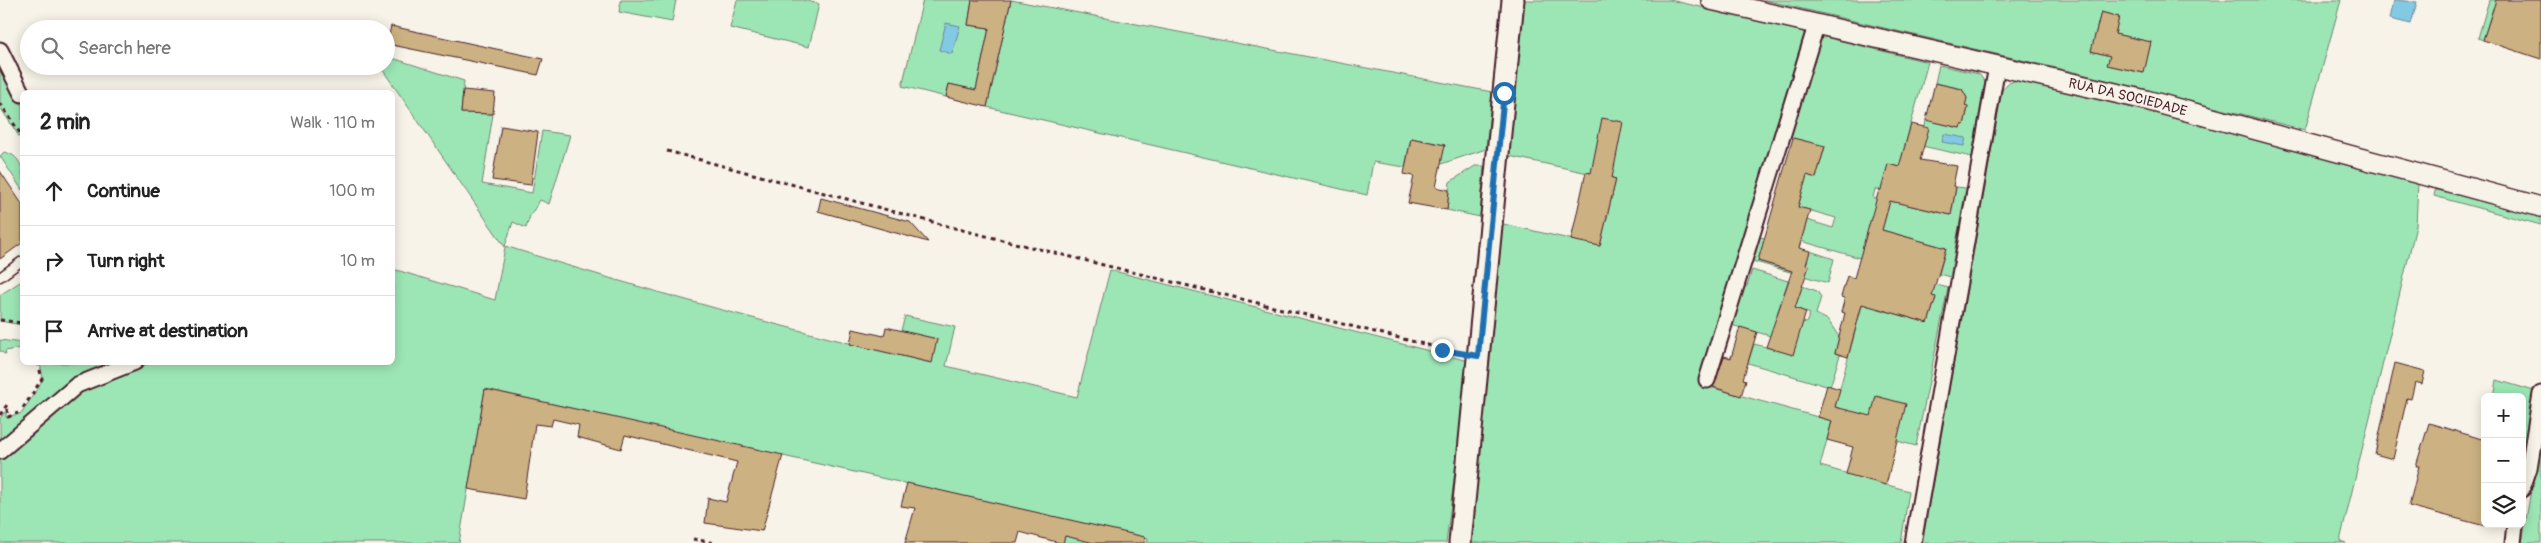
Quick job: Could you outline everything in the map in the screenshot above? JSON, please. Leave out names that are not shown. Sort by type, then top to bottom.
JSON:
[{"type":"main road","points":[[1460,543],[1513,0]]},
{"type":"street","name":"RUA DA SOCIEDADE","points":[[1711,0],[1816,26],[2146,100],[2541,207]]},
{"type":"street","points":[[1707,380],[1816,26]]},
{"type":"street","points":[[0,50],[20,90]]},
{"type":"street","points":[[1913,543],[1997,66]]},
{"type":"street","points":[[0,451],[77,385],[127,365]]},
{"type":"street","points":[[2524,483],[2529,468],[2541,394]]},
{"type":"street","points":[[2513,543],[2515,528]]},
{"type":"lane","points":[[0,277],[20,262]]},
{"type":"path","points":[[0,103],[20,133]]},
{"type":"path","points":[[667,151],[970,232],[1442,350],[1478,356]]},
{"type":"path","points":[[0,320],[20,323]]},
{"type":"path","points":[[0,415],[7,405],[8,417],[20,412],[42,379],[39,365]]},
{"type":"path","points":[[693,539],[715,543]]},
{"type":"green space","points":[[621,0],[676,0],[672,22],[619,12]]},
{"type":"green space","points":[[737,0],[803,0],[819,4],[809,47],[730,28]]},
{"type":"green space","points":[[923,0],[972,0],[968,25],[989,28],[976,90],[949,84],[946,97],[902,86]]},
{"type":"green space","points":[[1011,0],[1492,92],[1486,149],[1441,164],[1444,145],[1411,138],[1405,167],[1373,162],[1367,195],[987,107]]},
{"type":"green space","points":[[1521,0],[1670,0],[1801,30],[1807,37],[1699,384],[1832,421],[1820,466],[1909,491],[1901,543],[1466,543],[1499,223],[1600,246],[1616,179],[1509,156],[1515,96],[1511,90]]},
{"type":"green space","points":[[1764,0],[2341,0],[2305,130],[2086,75]],"holes":[[[2101,12],[2119,17],[2115,34],[2151,42],[2143,73],[2108,65],[2110,56],[2091,51]]]},
{"type":"green space","points":[[2489,0],[2511,0],[2506,12],[2493,8],[2483,40],[2478,38]]},
{"type":"green space","points":[[1825,37],[1928,62],[1899,167],[1889,164],[1881,190],[1875,189],[1873,198],[1879,200],[1860,258],[1801,241],[1807,220],[1833,228],[1836,218],[1798,207],[1807,175],[1816,178],[1825,147],[1786,136],[1817,44]]},
{"type":"green space","points":[[395,59],[464,81],[461,113],[493,114],[482,184],[532,193],[542,131],[570,135],[549,204],[540,200],[530,216],[526,228],[513,222],[505,246],[664,294],[824,337],[931,363],[937,339],[901,331],[905,316],[955,327],[946,366],[1077,397],[1110,270],[1469,361],[1446,543],[1147,543],[1148,538],[485,389],[459,543],[0,543],[0,458],[80,389],[128,369],[145,365],[395,365],[395,270],[495,300],[505,247],[386,75],[395,75]]},
{"type":"green space","points":[[0,60],[20,100],[20,138],[0,107]]},
{"type":"green space","points":[[1939,65],[1979,74],[1985,82],[1972,157],[1922,146],[1926,120],[1960,128],[1961,125],[1964,125],[1968,108],[1965,106],[1967,98],[1962,89],[1935,83]]},
{"type":"green space","points":[[2016,80],[2150,112],[2418,183],[2416,226],[2340,541],[2346,543],[1922,543],[2002,90],[2007,84]]},
{"type":"green space","points":[[4,152],[11,154],[19,161],[20,187],[0,156]]},
{"type":"green space","points":[[1475,166],[1484,166],[1480,217],[1447,210],[1450,182]]},
{"type":"green space","points":[[1956,187],[1966,188],[1950,277],[1939,274],[1946,248],[1882,230],[1890,201],[1951,215]]},
{"type":"green space","points":[[2439,189],[2541,216],[2541,225],[2434,196],[2435,191]]},
{"type":"green space","points":[[1759,237],[1765,238],[1758,261],[1803,274],[1810,251],[1834,259],[1828,283],[1752,261]]},
{"type":"green space","points":[[1752,270],[1788,281],[1777,314],[1806,323],[1810,314],[1795,308],[1802,286],[1817,291],[1821,297],[1816,314],[1828,320],[1839,337],[1835,353],[1840,355],[1830,387],[1748,363],[1754,344],[1793,354],[1796,343],[1731,325],[1742,289],[1747,286]]},
{"type":"green space","points":[[1891,272],[1948,288],[1916,446],[1848,428],[1835,407],[1868,283]],"holes":[[[1869,289],[1882,292],[1877,308],[1865,305]],[[1936,298],[1928,323],[1886,311]]]},
{"type":"green space","points":[[20,282],[20,325],[0,321],[0,295]]},
{"type":"green space","points":[[0,340],[20,343],[20,348],[5,351],[6,355],[0,351]]},
{"type":"green space","points":[[40,365],[107,365],[77,376],[0,443],[0,418],[6,411],[6,417],[22,413],[43,379]]},
{"type":"green space","points":[[2497,380],[2534,391],[2526,435],[2526,393],[2495,393]]},
{"type":"green space","points":[[2541,431],[2541,543],[2522,543]]},
{"type":"green space","points":[[1065,536],[1119,543],[1063,543]]},
{"type":"water","points":[[2394,0],[2417,2],[2411,24],[2390,19]]},
{"type":"water","points":[[946,23],[960,26],[952,54],[939,50]]},
{"type":"water","points":[[1944,134],[1966,138],[1964,146],[1942,142]]},
{"type":"building","points":[[972,0],[1011,0],[987,107],[946,97],[949,84],[976,90],[989,28],[968,25]]},
{"type":"building","points":[[2496,0],[2541,0],[2541,59],[2483,40]]},
{"type":"building","points":[[2101,12],[2119,17],[2115,34],[2151,42],[2144,73],[2107,65],[2110,56],[2091,51]]},
{"type":"building","points":[[395,27],[543,59],[538,75],[395,46]]},
{"type":"building","points":[[1935,83],[1962,89],[1967,98],[1965,106],[1968,107],[1964,125],[1961,125],[1960,128],[1926,120]]},
{"type":"building","points":[[463,90],[495,93],[493,114],[461,113]]},
{"type":"building","points":[[1602,118],[1623,122],[1612,178],[1616,179],[1600,246],[1571,240],[1586,172],[1591,173]]},
{"type":"building","points":[[1911,124],[1929,128],[1920,160],[1957,166],[1953,186],[1956,187],[1951,215],[1890,201],[1882,230],[1946,248],[1932,296],[1936,297],[1928,323],[1862,304],[1848,357],[1835,353],[1845,313],[1841,312],[1845,298],[1841,297],[1847,276],[1854,278],[1888,164],[1899,167]]},
{"type":"building","points":[[501,126],[538,132],[531,185],[492,180]]},
{"type":"building","points":[[1411,138],[1445,145],[1436,187],[1449,190],[1447,210],[1408,203],[1414,176],[1404,174]]},
{"type":"building","points":[[1793,138],[1825,146],[1816,178],[1807,175],[1798,207],[1810,210],[1799,248],[1810,251],[1806,265],[1809,266],[1795,308],[1806,312],[1793,355],[1766,347],[1792,271],[1758,261]]},
{"type":"building","points":[[0,171],[20,201],[20,244],[0,259]]},
{"type":"building","points":[[821,198],[910,222],[928,242],[818,211]]},
{"type":"building","points":[[886,327],[937,339],[932,363],[850,344],[853,329],[884,336]]},
{"type":"building","points":[[1740,327],[1757,332],[1743,379],[1746,380],[1741,396],[1713,387],[1724,356],[1731,358]]},
{"type":"building","points":[[2395,363],[2425,371],[2422,384],[2415,382],[2411,399],[2407,398],[2393,459],[2375,454]]},
{"type":"building","points":[[1827,385],[1840,389],[1835,407],[1871,416],[1876,396],[1906,404],[1886,485],[1846,474],[1853,447],[1827,440],[1832,421],[1818,417]]},
{"type":"building","points":[[485,389],[783,455],[762,531],[705,523],[708,498],[726,502],[737,462],[625,435],[621,449],[577,437],[579,425],[553,419],[551,426],[535,424],[524,499],[468,489]]},
{"type":"building","points":[[2429,423],[2481,439],[2481,525],[2409,506],[2419,466],[2416,466]]},
{"type":"building","points":[[907,483],[1145,537],[1144,543],[1094,543],[1065,536],[1063,543],[1060,543],[1020,532],[1017,543],[905,543],[915,508],[901,506]]},
{"type":"route","points":[[1442,350],[1478,356],[1504,93]]}]
